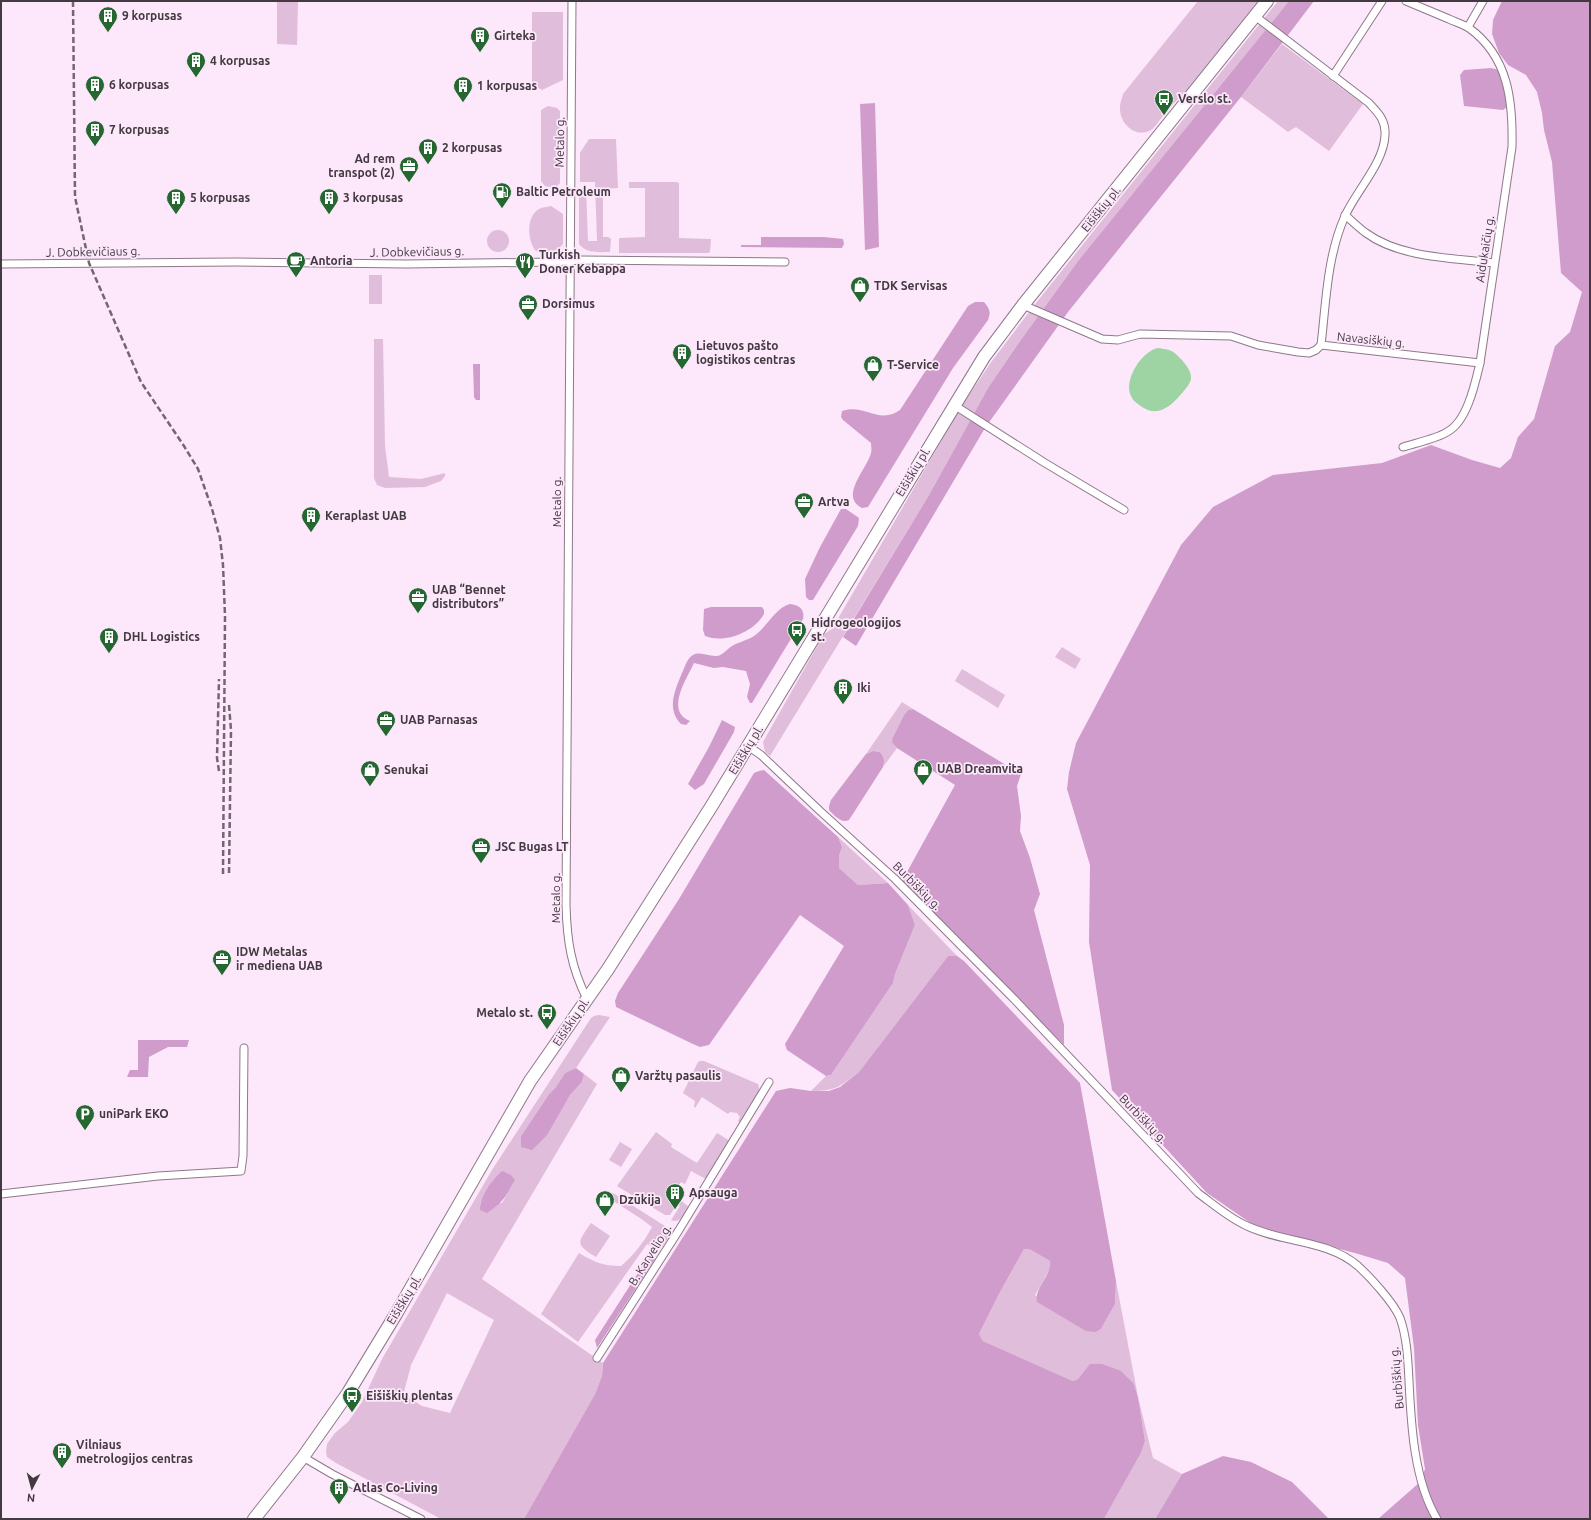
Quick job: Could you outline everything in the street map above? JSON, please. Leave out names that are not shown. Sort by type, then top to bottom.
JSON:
[{"type":"main road","name":"Eišiškių pl.","points":[[254,1519],[303,1457],[348,1393],[396,1314],[530,1081],[608,970],[748,746],[984,357],[1267,1]]},
{"type":"street","name":"Metalo g.","points":[[572,1],[566,905],[569,947],[577,980],[587,999]]},
{"type":"street","points":[[1333,76],[1382,1]]},
{"type":"street","name":"Aidukaičių g.","points":[[1402,447],[1447,433],[1458,424],[1475,384],[1480,363],[1512,147],[1513,119],[1505,75],[1493,53],[1468,27],[1406,1]]},
{"type":"street","points":[[1468,27],[1483,1]]},
{"type":"street","name":"Navasiškių g.","points":[[1255,16],[1369,103],[1381,116],[1384,125],[1384,145],[1379,158],[1345,215],[1333,253],[1321,345],[1480,363]]},
{"type":"street","points":[[1345,215],[1366,234],[1392,246],[1416,253],[1494,263]]},
{"type":"street","name":"J. Dobkevičiaus g.","points":[[1,264],[228,262],[407,264],[571,260],[785,262]]},
{"type":"street","points":[[1024,305],[1102,339],[1111,341],[1140,334],[1170,334],[1189,336],[1231,336],[1258,345],[1298,352],[1309,352],[1316,350],[1321,345]]},
{"type":"street","points":[[954,405],[1045,463],[1124,510]]},
{"type":"street","name":"Burbiškių g.","points":[[748,746],[761,755],[895,879],[1014,999],[1198,1193],[1223,1212],[1246,1226],[1314,1245],[1342,1255],[1358,1266],[1381,1290],[1400,1318],[1407,1350],[1412,1433],[1425,1493],[1437,1519]]},
{"type":"street","points":[[1,1194],[158,1176],[241,1170],[243,1156],[244,1048]]},
{"type":"street","name":"B. Karvelio g.","points":[[597,1358],[679,1230],[769,1082]]},
{"type":"street","points":[[303,1457],[332,1474],[421,1519]]},
{"type":"shaded area","points":[[277,1],[298,1],[297,45],[277,44]]},
{"type":"shaded area","points":[[1198,1],[1259,1],[1190,89],[1188,89],[1171,106],[1169,105],[1161,114],[1163,116],[1154,127],[1145,132],[1134,131],[1125,124],[1120,113],[1120,105],[1123,94]]},
{"type":"shaded area","points":[[1278,1],[1289,1],[1078,261],[988,388],[929,495],[770,756],[765,752],[763,742],[824,634],[832,629],[961,407],[992,361],[1036,303]]},
{"type":"shaded area","points":[[1289,1],[1314,1],[1241,97],[1068,312],[985,428],[856,646],[843,637],[929,495],[988,388],[1078,261]]},
{"type":"shaded area","points":[[1502,1],[1590,1],[1590,1519],[1378,1519],[1420,1482],[1425,1469],[1418,1425],[1414,1348],[1405,1278],[1388,1263],[1282,1234],[1252,1224],[1207,1193],[1112,1090],[1089,942],[1090,865],[1067,789],[1069,772],[1076,743],[1181,545],[1213,507],[1273,475],[1382,463],[1431,445],[1472,460],[1500,468],[1511,458],[1518,437],[1534,419],[1555,346],[1570,332],[1582,292],[1561,273],[1552,162],[1537,92],[1526,75],[1508,65],[1499,53],[1492,34],[1493,20]]},
{"type":"shaded area","points":[[532,12],[563,12],[563,80],[542,90],[532,84]]},
{"type":"shaded area","points":[[1282,44],[1363,104],[1329,151],[1296,127],[1288,132],[1241,97]]},
{"type":"shaded area","points":[[1491,68],[1499,70],[1504,84],[1507,107],[1503,110],[1464,106],[1460,75],[1464,70]]},
{"type":"shaded area","points":[[875,103],[879,247],[865,250],[860,104]]},
{"type":"shaded area","points":[[548,106],[557,108],[560,111],[560,183],[555,188],[545,186],[541,181],[541,110]]},
{"type":"shaded area","points":[[589,139],[616,139],[618,188],[603,189],[603,237],[608,237],[611,239],[610,252],[589,251],[579,244],[579,189],[586,188],[588,241],[597,241],[595,182],[580,182],[580,153]]},
{"type":"shaded area","points":[[629,182],[679,183],[679,238],[711,239],[710,252],[619,253],[619,238],[645,237],[645,188],[629,188]]},
{"type":"shaded area","points":[[551,206],[563,214],[563,244],[554,251],[543,255],[535,250],[532,245],[529,227],[530,221],[536,211],[541,208]]},
{"type":"shaded area","points":[[498,230],[506,233],[509,241],[506,249],[498,252],[490,249],[487,241],[490,233]]},
{"type":"shaded area","points":[[761,237],[824,237],[843,239],[844,244],[842,248],[741,247],[741,245],[761,245]]},
{"type":"shaded area","points":[[369,275],[382,275],[382,304],[369,304]]},
{"type":"shaded area","points":[[975,302],[984,302],[986,304],[990,313],[988,320],[953,368],[868,507],[862,508],[856,503],[853,497],[856,482],[871,453],[871,443],[843,420],[841,417],[842,411],[850,409],[885,415],[892,414],[900,410],[968,306]]},
{"type":"shaded area","points":[[374,339],[383,339],[385,446],[389,477],[421,479],[445,473],[445,476],[441,481],[425,487],[385,488],[377,485],[374,478]]},
{"type":"shaded area","points":[[1158,348],[1174,352],[1188,369],[1191,374],[1191,379],[1190,383],[1179,397],[1170,405],[1160,411],[1154,411],[1142,407],[1136,402],[1131,396],[1129,389],[1132,375],[1140,360],[1152,350]]},
{"type":"shaded area","points":[[473,364],[480,364],[480,400],[476,400],[474,397]]},
{"type":"shaded area","points":[[841,509],[846,509],[859,518],[858,526],[813,600],[809,600],[806,597],[805,579],[820,547]]},
{"type":"shaded area","points":[[790,604],[801,608],[803,619],[752,703],[750,703],[747,697],[750,684],[746,671],[723,667],[714,668],[694,663],[683,686],[678,703],[679,710],[683,716],[690,721],[686,725],[681,724],[676,718],[674,712],[673,699],[679,679],[689,658],[696,654],[717,656],[721,654],[732,646],[754,636],[780,609]]},
{"type":"shaded area","points":[[711,607],[762,607],[764,614],[753,626],[738,635],[713,638],[705,636],[703,630],[704,609]]},
{"type":"shaded area","points":[[1062,647],[1081,659],[1075,669],[1055,657]]},
{"type":"shaded area","points":[[962,669],[1005,695],[998,708],[955,681]]},
{"type":"shaded area","points":[[902,702],[913,709],[908,710],[904,715],[893,737],[893,742],[897,748],[883,767],[884,759],[880,752],[873,751],[866,754]]},
{"type":"shaded area","points":[[913,709],[1021,774],[1017,786],[1021,816],[1020,831],[1030,858],[1040,894],[1034,910],[1064,1025],[1064,1045],[902,881],[955,785],[897,748],[892,742],[904,715],[908,710]]},
{"type":"shaded area","points":[[722,720],[735,727],[734,732],[704,784],[695,790],[688,784]]},
{"type":"shaded area","points":[[873,751],[880,752],[882,755],[884,760],[883,767],[849,820],[840,820],[829,810],[831,800],[866,754]]},
{"type":"shaded area","points":[[764,770],[838,837],[842,847],[839,856],[839,868],[858,885],[888,883],[908,905],[915,925],[895,974],[893,983],[831,1075],[826,1076],[787,1050],[785,1044],[844,946],[800,915],[709,1045],[700,1047],[616,1007],[615,1001],[618,993],[679,899],[754,773]]},
{"type":"shaded area","points":[[838,837],[888,883],[858,885],[839,868],[839,856],[842,847]]},
{"type":"shaded area","points":[[908,905],[957,956],[948,956],[859,1072],[847,1081],[832,1089],[811,1091],[826,1076],[831,1075],[893,983],[895,974],[915,925]]},
{"type":"shaded area","points":[[948,956],[957,956],[964,961],[1080,1083],[1116,1281],[1115,1304],[1101,1329],[1096,1332],[1086,1331],[1037,1302],[1038,1291],[1048,1272],[1050,1261],[1029,1249],[1024,1249],[979,1334],[983,1341],[1073,1381],[1078,1379],[1090,1364],[1102,1364],[1121,1371],[1134,1384],[1138,1397],[1145,1441],[1141,1453],[1104,1519],[524,1519],[595,1394],[602,1376],[603,1363],[776,1091],[790,1088],[811,1091],[829,1091],[840,1087],[859,1072]]},
{"type":"shaded area","points":[[599,1015],[610,1017],[576,1068],[565,1073],[521,1136],[559,1112],[570,1095],[582,1082],[584,1074],[597,1084],[482,1279],[603,1363],[602,1376],[595,1394],[524,1519],[441,1519],[336,1463],[327,1457],[327,1444],[335,1433],[348,1422],[362,1402],[382,1359],[492,1170],[591,1018]],"holes":[[[494,1179],[515,1180],[502,1203],[480,1204]],[[447,1293],[494,1320],[450,1413],[422,1406],[403,1396],[411,1365]]]},
{"type":"shaded area","points":[[138,1040],[189,1040],[187,1047],[168,1047],[149,1057],[148,1077],[127,1077],[130,1070],[138,1070]]},
{"type":"shaded area","points":[[704,1061],[758,1084],[760,1092],[741,1123],[738,1121],[740,1117],[737,1113],[730,1112],[728,1114],[702,1097],[695,1108],[695,1101],[683,1093],[698,1062]]},
{"type":"shaded area","points":[[576,1068],[584,1074],[582,1082],[570,1095],[547,1135],[532,1150],[521,1147],[521,1136],[549,1094],[556,1087],[565,1073]]},
{"type":"shaded area","points":[[656,1132],[672,1144],[671,1147],[697,1163],[717,1133],[730,1141],[706,1179],[691,1171],[685,1184],[681,1182],[674,1195],[689,1207],[682,1218],[677,1221],[671,1220],[680,1206],[677,1204],[670,1215],[665,1215],[617,1186]]},
{"type":"shaded area","points":[[620,1142],[632,1149],[621,1167],[609,1160]]},
{"type":"shaded area","points":[[502,1171],[511,1175],[515,1180],[512,1186],[503,1199],[487,1213],[480,1210],[484,1194],[494,1179]]},
{"type":"shaded area","points":[[613,1193],[668,1228],[669,1236],[661,1248],[657,1249],[647,1244],[578,1342],[541,1314],[579,1253],[599,1263],[621,1266],[646,1238],[652,1227],[604,1195]]},
{"type":"shaded area","points":[[591,1223],[610,1236],[596,1257],[584,1249],[580,1243],[583,1235]]},
{"type":"shaded area","points":[[1024,1249],[1029,1249],[1050,1261],[1051,1267],[1035,1295],[1096,1332],[1101,1329],[1115,1304],[1116,1281],[1138,1397],[1134,1384],[1091,1364],[1078,1379],[1073,1381],[983,1341],[979,1334]]},
{"type":"shaded area","points":[[647,1259],[655,1259],[597,1348],[595,1340]]},
{"type":"shaded area","points":[[1138,1397],[1153,1458],[1182,1474],[1155,1519],[1104,1519],[1141,1453],[1145,1441]]},
{"type":"shaded area","points":[[1223,1456],[1251,1462],[1292,1482],[1329,1519],[1155,1519],[1182,1474]]},
{"type":"railway","points":[[73,1],[75,197],[89,263],[141,382],[198,469],[220,538],[223,565],[225,616],[223,874]]},
{"type":"railway","points":[[219,679],[217,758],[219,771]]},
{"type":"railway","points":[[229,705],[231,730],[229,874]]},
{"type":"place","name":"9 korpusas","points":[[108,33]]},
{"type":"place","name":"Girteka","points":[[480,53]]},
{"type":"place","name":"4 korpusas","points":[[196,78]]},
{"type":"place","name":"6 korpusas","points":[[95,102]]},
{"type":"place","name":"1 korpusas","points":[[463,103]]},
{"type":"place","name":"Verslo st.","points":[[1164,116]]},
{"type":"place","name":"7 korpusas","points":[[95,147]]},
{"type":"place","name":"2 korpusas","points":[[428,165]]},
{"type":"place","name":"Ad rem transpot (2)","points":[[409,183]]},
{"type":"place","name":"Baltic Petroleum","points":[[502,209]]},
{"type":"place","name":"5 korpusas","points":[[176,215]]},
{"type":"place","name":"3 korpusas","points":[[329,215]]},
{"type":"place","name":"Antoria","points":[[296,278]]},
{"type":"place","name":"Turkish Doner Kebappa","points":[[525,279]]},
{"type":"place","name":"TDK Servisas","points":[[860,303]]},
{"type":"place","name":"Dorsimus","points":[[528,321]]},
{"type":"place","name":"Lietuvos pašto logistikos centras","points":[[682,370]]},
{"type":"place","name":"T-Service","points":[[873,382]]},
{"type":"place","name":"Artva","points":[[804,519]]},
{"type":"place","name":"Keraplast UAB","points":[[311,533]]},
{"type":"place","name":"UAB “Bennet distributors”","points":[[418,614]]},
{"type":"place","name":"Hidrogeologijos st.","points":[[797,647]]},
{"type":"place","name":"DHL Logistics","points":[[109,654]]},
{"type":"place","name":"Iki","points":[[843,705]]},
{"type":"place","name":"UAB Parnasas","points":[[386,737]]},
{"type":"place","name":"UAB Dreamvita","points":[[923,786]]},
{"type":"place","name":"Senukai","points":[[370,787]]},
{"type":"place","name":"JSC Bugas LT","points":[[481,864]]},
{"type":"place","name":"IDW Metalas ir mediena UAB","points":[[222,976]]},
{"type":"place","name":"Metalo st.","points":[[547,1030]]},
{"type":"place","name":"Varžtų pasaulis","points":[[621,1093]]},
{"type":"place","name":"uniPark EKO","points":[[85,1131]]},
{"type":"place","name":"Apsauga","points":[[675,1210]]},
{"type":"place","name":"Dzūkija","points":[[605,1217]]},
{"type":"place","name":"Eišiškių plentas","points":[[352,1413]]},
{"type":"place","name":"Vilniaus metrologijos centras","points":[[62,1469]]},
{"type":"place","name":"Atlas Co-Living","points":[[339,1505]]}]
